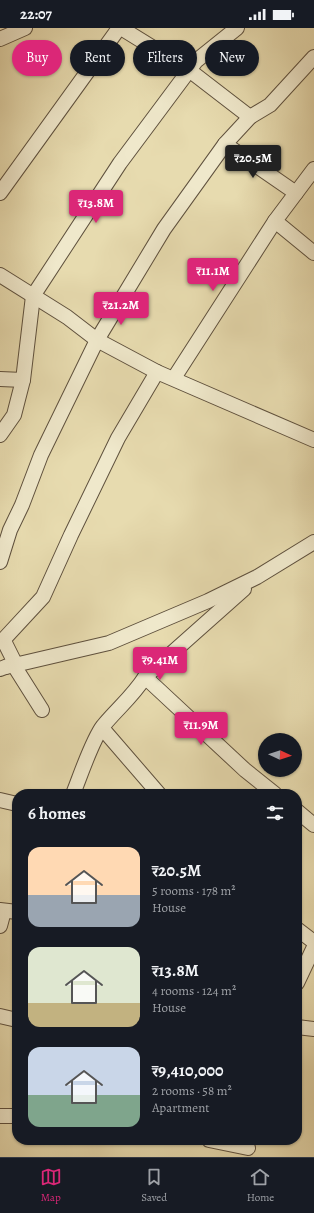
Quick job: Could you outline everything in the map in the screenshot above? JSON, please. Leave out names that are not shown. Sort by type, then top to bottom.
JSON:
[{"type":"street","points":[[0,39],[25,28]]},
{"type":"street","points":[[0,193],[120,28],[140,40]]},
{"type":"street","points":[[197,60],[237,28]]},
{"type":"street","points":[[0,562],[10,530],[41,455],[97,340],[164,228],[225,144],[250,117],[270,105],[314,57]]},
{"type":"street","points":[[0,435],[14,415],[23,380],[33,296],[120,163],[185,76]]},
{"type":"street","points":[[197,76],[250,117]]},
{"type":"street","points":[[225,144],[296,193]]},
{"type":"street","points":[[174,378],[275,221],[314,169]]},
{"type":"street","points":[[275,221],[314,253]]},
{"type":"street","points":[[0,275],[67,317],[97,340],[157,372],[174,378],[314,440]]},
{"type":"street","points":[[42,710],[13,664],[14,661],[5,643],[5,638],[43,597],[118,438],[157,372]]},
{"type":"street","points":[[0,379],[23,380]]},
{"type":"street","points":[[13,664],[109,643],[208,601],[257,577],[314,542]]},
{"type":"street","points":[[75,789],[82,770],[102,728],[135,692],[145,677],[257,577]]},
{"type":"street","points":[[145,677],[245,770],[270,789]]},
{"type":"street","points":[[102,728],[155,789]]},
{"type":"street","points":[[0,800],[12,803]]},
{"type":"street","points":[[302,815],[314,825]]},
{"type":"street","points":[[0,926],[7,911]]},
{"type":"street","points":[[302,933],[314,942]]},
{"type":"street","points":[[302,973],[314,947]]},
{"type":"street","points":[[0,1016],[12,1019]]},
{"type":"street","points":[[302,1027],[314,1029]]},
{"type":"street","points":[[0,1116],[12,1116]]},
{"type":"street","points":[[233,1145],[248,1148]]}]
